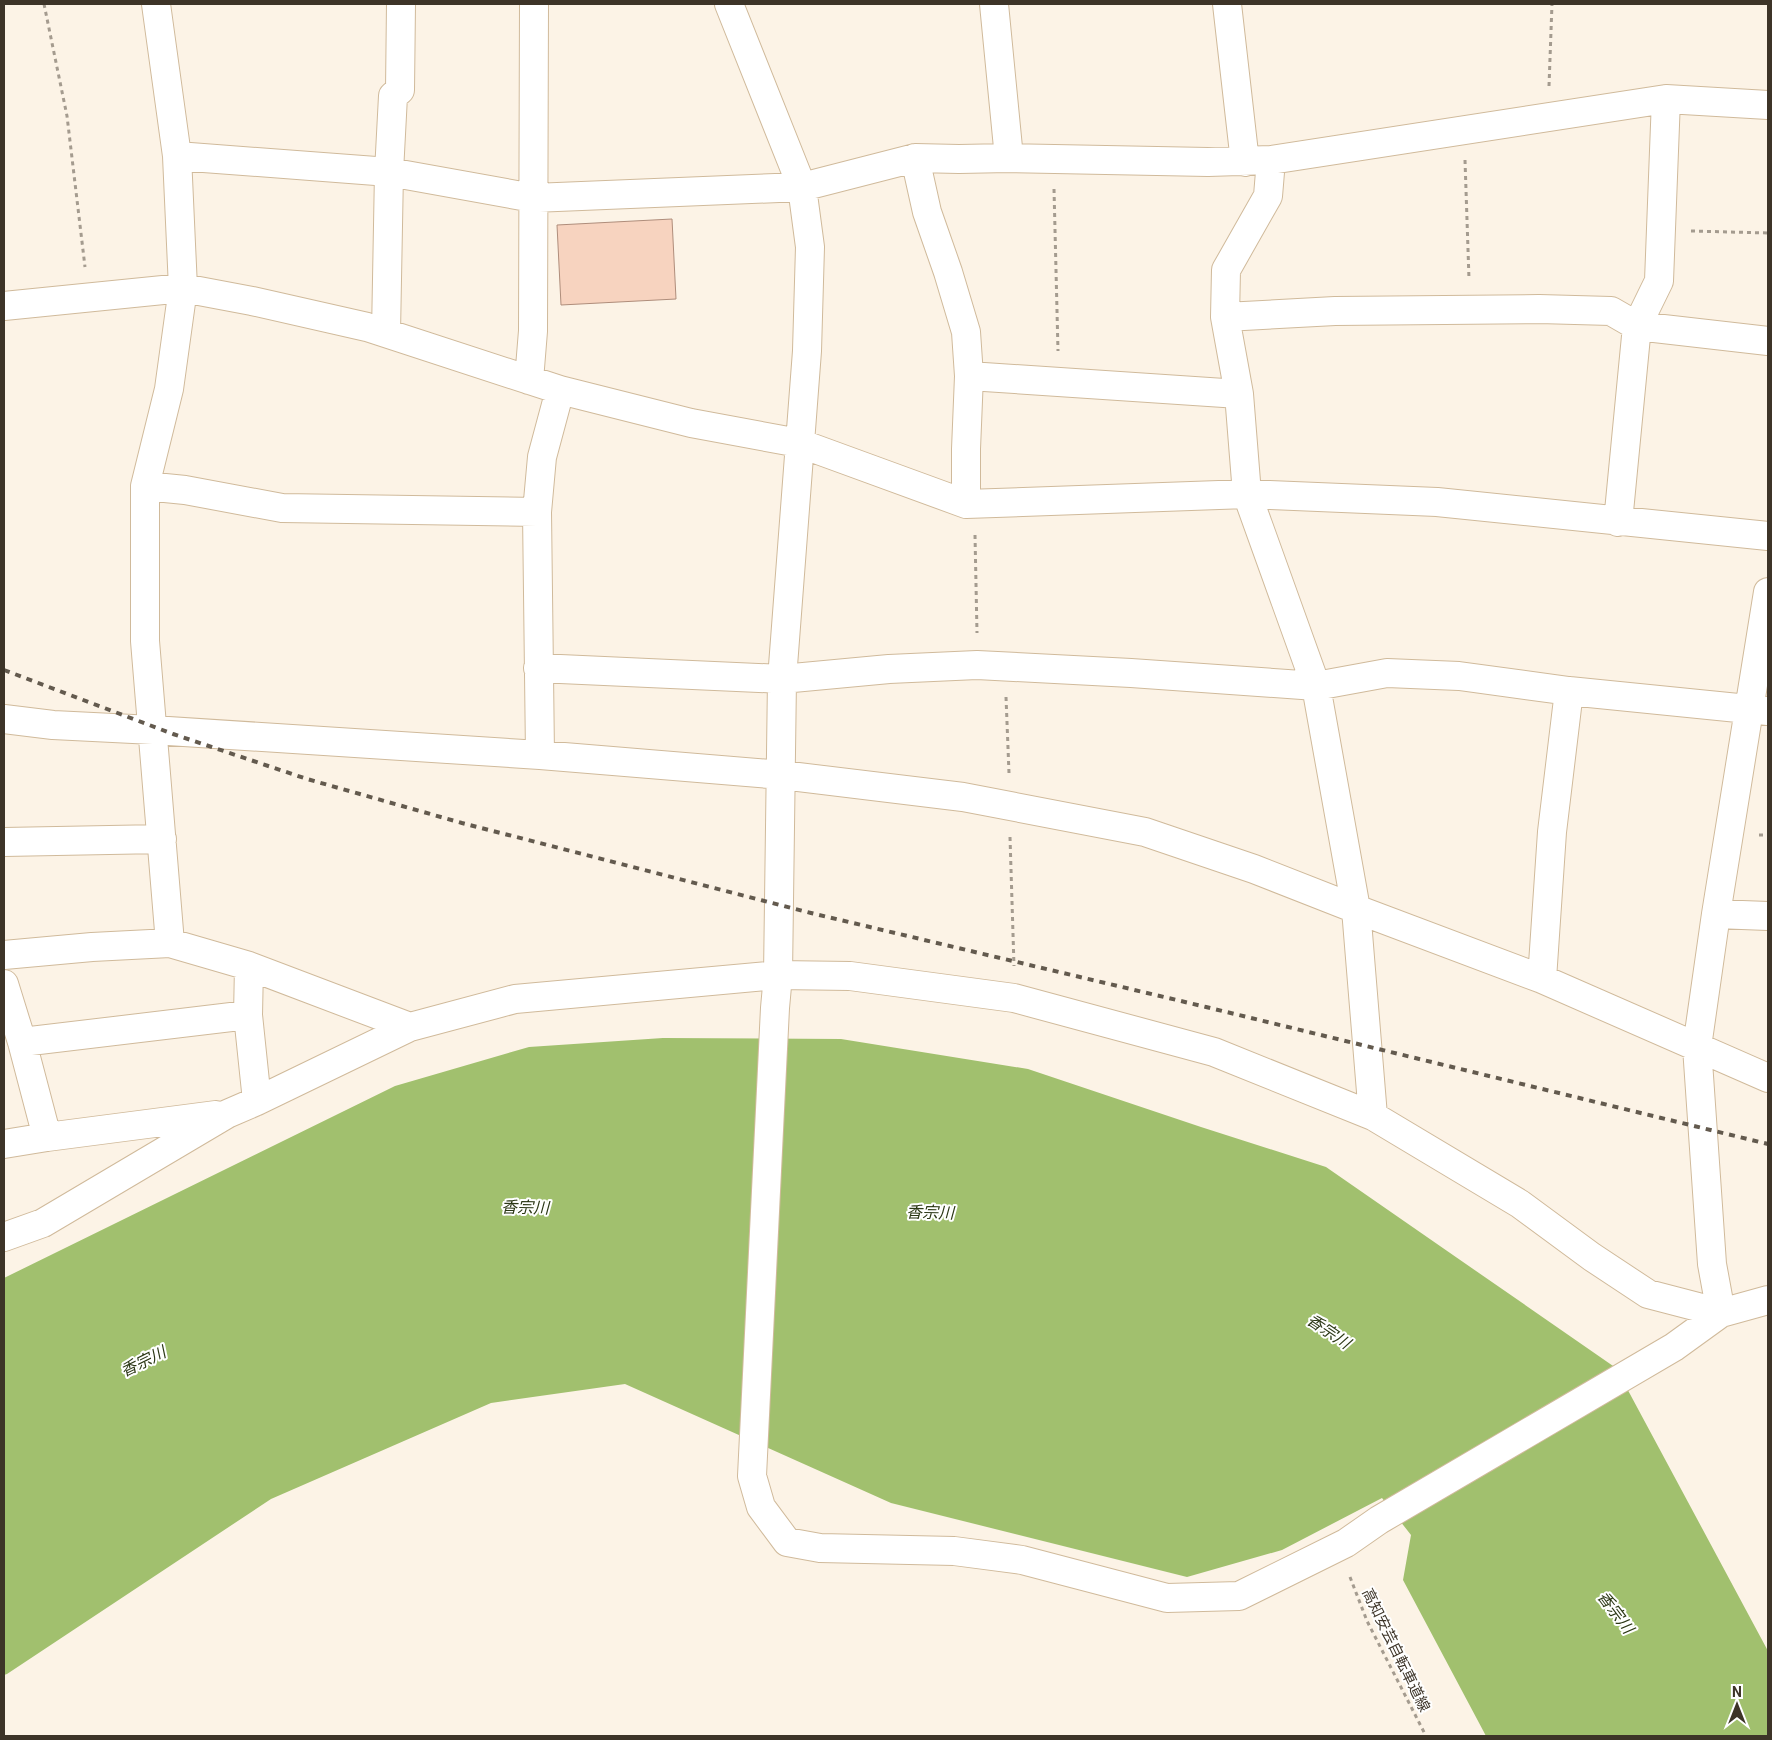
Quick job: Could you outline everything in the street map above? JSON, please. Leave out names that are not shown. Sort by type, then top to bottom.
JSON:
[{"type":"street","points":[[156,4],[177,156],[183,288],[169,389],[145,486],[145,641],[170,944]]},
{"type":"street","points":[[386,333],[389,172],[394,96],[400,90],[401,4]]},
{"type":"street","points":[[530,380],[533,331],[534,4]]},
{"type":"street","points":[[729,4],[802,187],[810,247],[807,351],[782,679],[778,975],[752,1476],[760,1507],[787,1542],[820,1548],[954,1551],[1022,1560],[1167,1598],[1239,1596],[1346,1542],[1379,1520],[1674,1347],[1721,1313],[1768,1300]]},
{"type":"street","points":[[994,4],[1009,158]]},
{"type":"street","points":[[1227,4],[1258,161],[1268,196],[1226,270],[1225,317],[1239,394],[1246,494],[1316,686],[1356,909],[1374,1116]]},
{"type":"street","points":[[177,156],[389,172],[533,198],[802,187],[915,158],[1258,161],[1666,98],[1768,105]]},
{"type":"street","points":[[1618,522],[1637,326],[1659,281],[1666,98]]},
{"type":"street","points":[[915,158],[927,212],[966,332],[969,376],[966,450],[970,504]]},
{"type":"street","points":[[4,306],[89,299],[183,288],[252,301],[367,327],[560,390],[691,423],[799,443],[970,504],[1246,494],[1437,502],[1768,536]]},
{"type":"street","points":[[1225,317],[1335,311],[1470,309],[1611,311],[1637,326],[1768,341]]},
{"type":"street","points":[[969,376],[1239,394]]},
{"type":"street","points":[[540,755],[537,512],[542,457],[560,390]]},
{"type":"street","points":[[145,486],[185,490],[282,508],[537,512]]},
{"type":"street","points":[[1721,1313],[1712,1264],[1697,1047],[1716,914],[1758,711],[1768,592]]},
{"type":"street","points":[[538,668],[782,679],[889,669],[977,665],[1131,673],[1316,686],[1387,673],[1459,676],[1569,691],[1758,711]]},
{"type":"street","points":[[1542,979],[1552,832],[1569,691]]},
{"type":"street","points":[[4,719],[54,725],[540,755],[782,775],[963,797],[1145,832],[1254,868],[1356,909],[1542,979],[1768,1078]]},
{"type":"street","points":[[4,842],[162,839]]},
{"type":"street","points":[[1716,914],[1768,916]]},
{"type":"street","points":[[4,955],[92,947],[170,944],[249,966],[410,1027]]},
{"type":"street","points":[[249,966],[248,1015],[257,1101]]},
{"type":"street","points":[[4,1237],[43,1223],[227,1114],[410,1027],[515,999],[778,975],[850,976],[1014,998],[1214,1052],[1374,1116],[1520,1204],[1592,1257],[1648,1294],[1721,1313]]},
{"type":"street","points":[[4,984],[22,1042],[47,1136]]},
{"type":"street","points":[[22,1042],[248,1015]]},
{"type":"street","points":[[4,1144],[47,1136],[227,1114]]},
{"type":"path","points":[[44,4],[67,116],[89,299]]},
{"type":"path","points":[[1548,117],[1552,4]]},
{"type":"path","points":[[1464,130],[1470,309]]},
{"type":"path","points":[[1054,159],[1059,382]]},
{"type":"path","points":[[1661,230],[1768,233]]},
{"type":"path","points":[[970,504],[977,665]]},
{"type":"path","name":"高知安芸自転車道線","points":[[1346,1542],[1351,1581],[1367,1621],[1426,1736]]},
{"type":"water","name":"香宗川","points":[[663,1038],[841,1039],[1028,1069],[1326,1167],[1616,1368],[1768,1651],[1768,1736],[1486,1736],[1403,1580],[1411,1535],[1382,1498],[1282,1550],[1187,1577],[891,1503],[625,1384],[491,1403],[271,1499],[4,1675],[4,1278],[395,1086],[529,1047]]},
{"type":"building","points":[[672,219],[676,299],[561,305],[557,225]]},
{"type":"railway","points":[[4,670],[173,734],[307,779],[462,823],[811,913],[1768,1144]]}]
